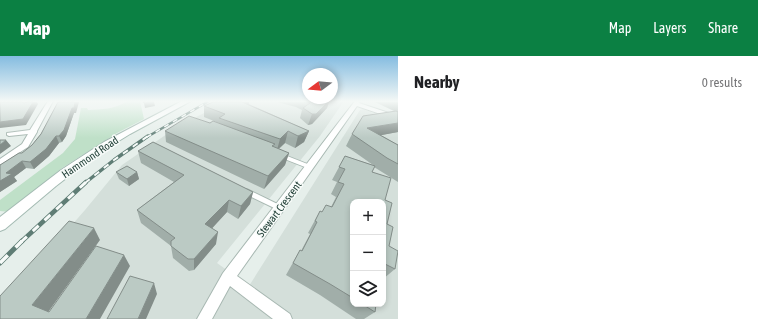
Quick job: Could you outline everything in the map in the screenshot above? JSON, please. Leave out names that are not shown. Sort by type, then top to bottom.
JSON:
[{"type":"street","points":[[0,163],[25,145],[45,113]]},
{"type":"street","name":"Hammond Road","points":[[0,225],[68,171],[107,144],[162,113]]},
{"type":"street","name":"Stewart Crescent","points":[[204,319],[228,278],[349,113]]},
{"type":"street","points":[[385,113],[398,118]]},
{"type":"street","points":[[9,134],[34,132]]},
{"type":"street","points":[[228,278],[285,319]]},
{"type":"lane","points":[[275,153],[310,167]]},
{"type":"lane","points":[[239,188],[280,208]]},
{"type":"shaded area","points":[[203,113],[336,113],[320,136],[217,263],[249,286],[358,113],[374,113],[398,123],[398,319],[0,319],[0,307],[85,210],[122,165],[180,125]]},
{"type":"green space","points":[[80,113],[143,113],[144,119],[117,133],[62,168],[9,212],[0,211],[0,200],[63,153],[75,139]]},
{"type":"building","points":[[0,113],[26,113],[23,119],[0,122]]},
{"type":"building","points":[[52,113],[70,113],[64,130],[59,136],[56,136],[46,149],[30,162],[22,161],[6,173],[12,174],[0,181],[0,165],[19,153],[22,153],[32,145],[41,134]]},
{"type":"building","points":[[223,113],[268,113],[309,131],[298,136],[288,131],[280,139],[219,118],[225,114]]},
{"type":"building","points":[[381,113],[398,113],[398,123],[367,128],[398,145],[398,164],[352,134],[363,116]]},
{"type":"building","points":[[189,116],[210,123],[213,121],[275,144],[272,146],[289,153],[268,176],[165,131]]},
{"type":"building","points":[[0,140],[6,140],[0,145]]},
{"type":"building","points":[[153,142],[253,192],[241,206],[229,200],[205,224],[218,232],[194,259],[188,259],[171,246],[171,241],[175,238],[137,210],[184,175],[138,151]]},
{"type":"building","points":[[345,156],[375,166],[372,172],[391,178],[385,199],[350,199],[350,296],[293,263],[300,250],[302,251],[317,222],[315,221],[320,211],[322,212],[326,205],[332,207],[344,184],[338,182],[345,169],[339,167]]},
{"type":"building","points":[[127,166],[137,172],[127,179],[116,172]]},
{"type":"building","points":[[386,200],[392,203],[387,224],[393,227],[389,246],[398,251],[395,269],[386,264]]},
{"type":"building","points":[[69,221],[94,228],[32,305],[49,312],[96,246],[124,255],[86,319],[0,319],[0,296]]},
{"type":"building","points":[[130,276],[154,283],[138,319],[107,319]]},
{"type":"building","points":[[367,307],[376,307],[375,312]]},
{"type":"railway","points":[[147,137],[188,113]]},
{"type":"railway","points":[[85,183],[148,136]]},
{"type":"railway","points":[[21,242],[86,182]]},
{"type":"railway","points":[[0,263],[21,242]]}]
